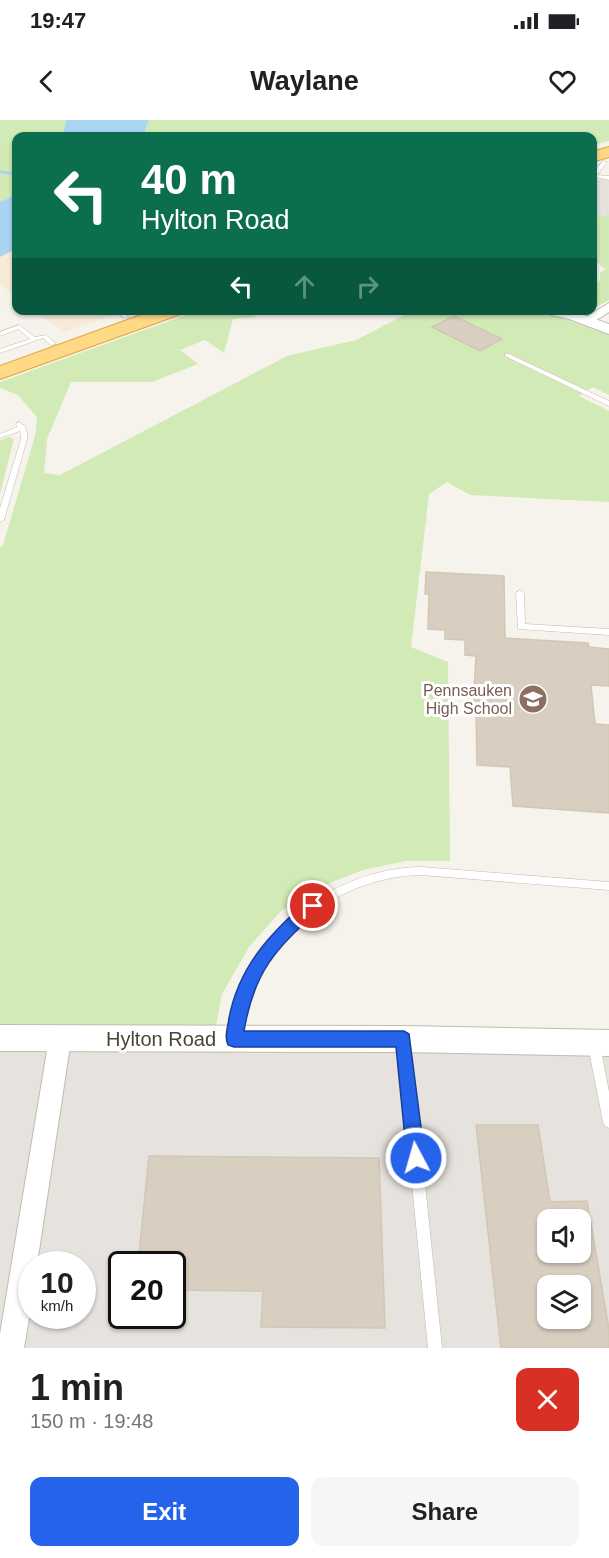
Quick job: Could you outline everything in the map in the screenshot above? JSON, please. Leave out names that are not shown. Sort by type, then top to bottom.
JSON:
[{"type":"highway","points":[[3,353],[123,315]]},
{"type":"highway","points":[[0,373],[160,315]]},
{"type":"street","points":[[565,315],[609,329]]},
{"type":"street","points":[[586,321],[596,315]]},
{"type":"street","name":"Hylton Road","points":[[0,1038],[601,1042]]},
{"type":"street","points":[[11,1348],[60,1039]]},
{"type":"lane","points":[[2,334],[20,327],[43,341]]},
{"type":"lane","points":[[2,334],[11,339]]},
{"type":"lane","points":[[3,353],[18,344],[43,341]]},
{"type":"lane","points":[[507,355],[609,404]]},
{"type":"lane","points":[[0,436],[21,425],[24,439],[0,520]]},
{"type":"lane","points":[[520,593],[521,627],[609,632]]},
{"type":"lane","points":[[234,1039],[240,1006],[248,982],[261,959],[279,936],[313,906],[359,883],[405,872],[609,886]]},
{"type":"lane","points":[[404,1039],[435,1348]]},
{"type":"lane","points":[[601,1042],[609,1122]]},
{"type":"shaded area","points":[[609,177],[609,266],[597,252],[597,181]]},
{"type":"shaded area","points":[[12,251],[12,294],[0,284],[0,257]]},
{"type":"shaded area","points":[[41,315],[113,315],[64,332]]},
{"type":"shaded area","points":[[609,1033],[609,1348],[0,1348],[0,1037]]},
{"type":"green space","points":[[0,120],[66,120],[64,132],[12,132],[12,197],[0,202]]},
{"type":"green space","points":[[149,120],[609,120],[609,141],[597,144],[597,132],[144,132]]},
{"type":"green space","points":[[609,215],[609,300],[597,307],[597,282],[600,280],[600,273],[605,269],[597,262],[597,217]]},
{"type":"green space","points":[[186,315],[256,315],[255,317],[233,319],[224,353],[205,340],[180,350],[198,364],[152,382],[71,382],[47,439],[44,473],[60,475],[287,356],[356,340],[404,315],[542,315],[562,318],[609,335],[609,395],[593,387],[579,396],[609,411],[609,502],[470,495],[447,482],[429,494],[411,647],[448,662],[450,861],[406,861],[363,870],[310,891],[279,913],[249,947],[222,994],[215,1032],[0,1037],[0,547],[3,545],[35,436],[37,417],[18,395],[0,388],[0,382]]},
{"type":"green space","points":[[9,437],[14,439],[0,494],[0,440]]},
{"type":"water","points":[[66,120],[149,120],[144,132],[64,132]]},
{"type":"water","points":[[12,197],[12,251],[0,257],[0,202]]},
{"type":"building","points":[[454,316],[502,339],[480,351],[432,327]]},
{"type":"building","name":"Pennsauken High School","points":[[426,572],[504,576],[505,638],[588,643],[589,647],[609,649],[609,686],[591,685],[595,724],[609,725],[609,813],[513,806],[510,767],[477,765],[476,711],[473,711],[476,656],[465,655],[465,640],[445,639],[445,630],[428,629],[429,594],[425,594]]},
{"type":"building","points":[[476,1125],[538,1125],[550,1202],[587,1201],[588,1209],[537,1209],[537,1263],[591,1263],[591,1224],[609,1329],[609,1348],[501,1348]]},
{"type":"building","points":[[149,1156],[379,1158],[385,1328],[261,1327],[263,1291],[186,1290],[186,1251],[139,1251]]},
{"type":"waterway","points":[[0,172],[12,174]]},
{"type":"place","name":"Pennsauken High School","points":[[533,699]]},
{"type":"route","points":[[313,906],[279,936],[261,959],[248,982],[240,1006],[234,1039],[404,1039],[416,1158]]}]
